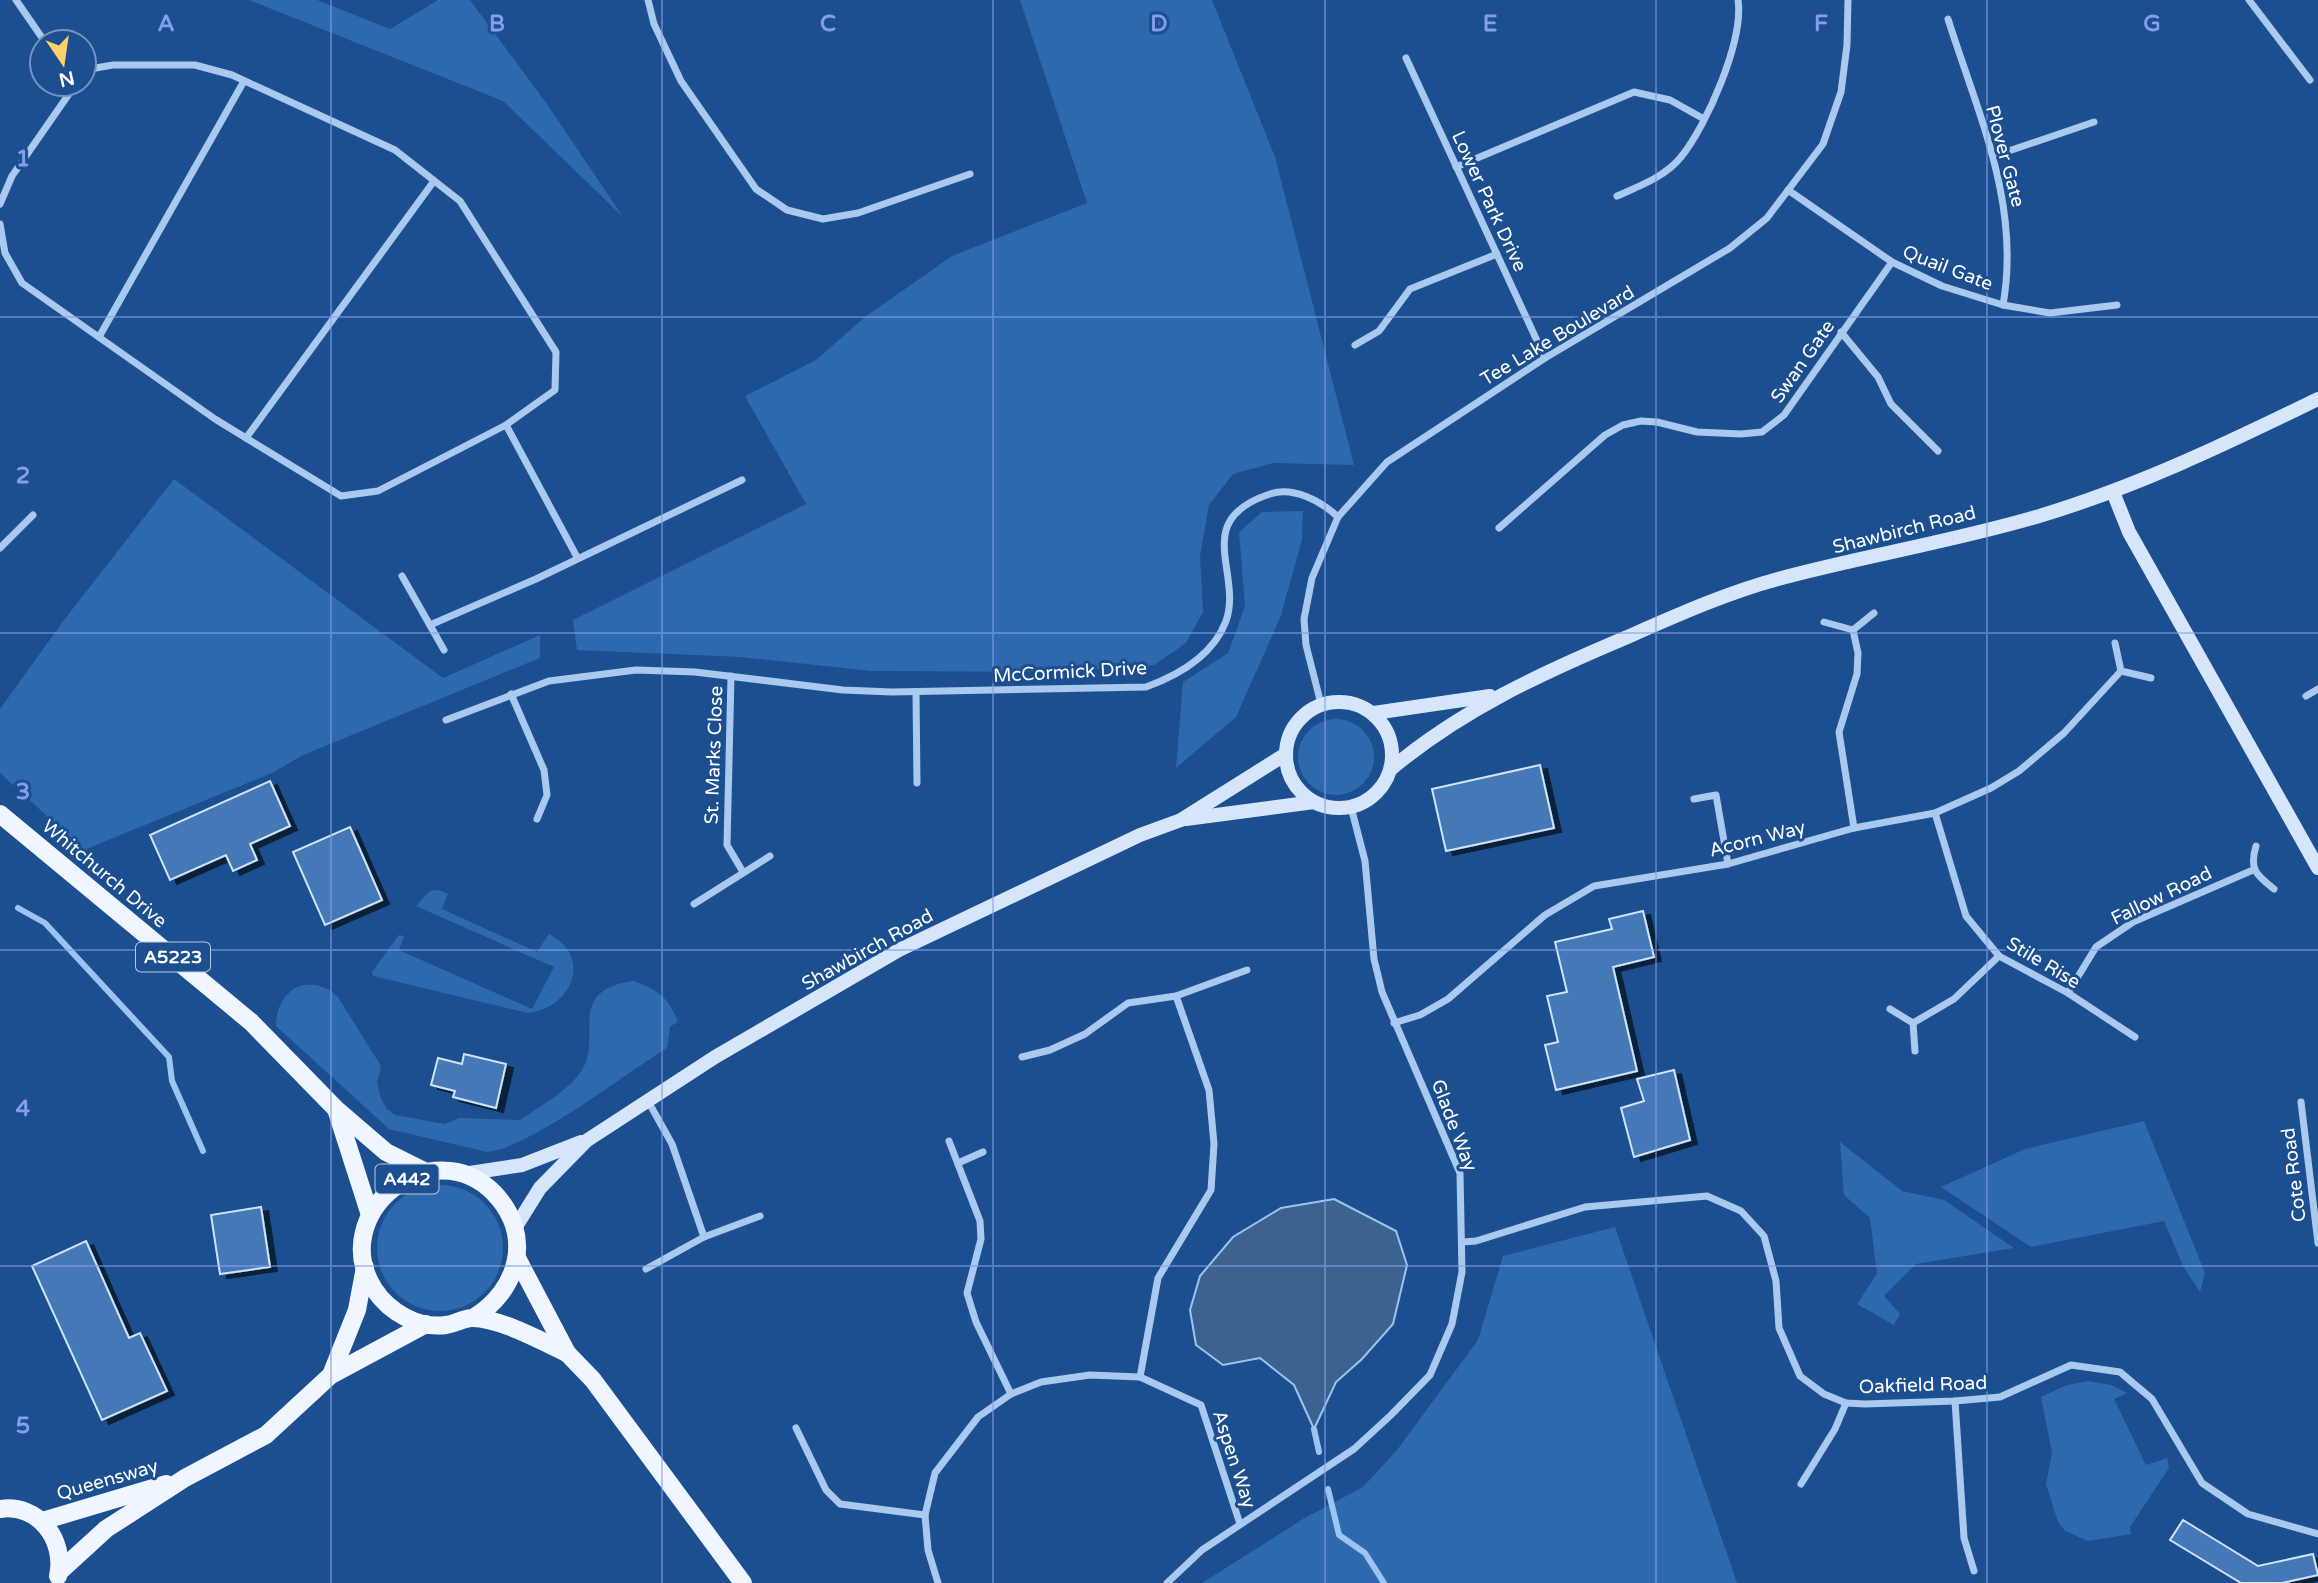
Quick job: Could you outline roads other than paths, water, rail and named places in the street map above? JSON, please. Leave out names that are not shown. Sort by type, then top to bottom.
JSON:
[{"type":"main road","name":"Shawbirch Road","points":[[1391,769],[1427,738],[1498,695],[1733,593],[1777,579],[2033,518],[2113,492],[2174,468],[2318,399]]},
{"type":"main road","points":[[2113,492],[2129,532],[2318,868]]},
{"type":"main road","name":"Shawbirch Road","points":[[1374,713],[1498,695]]},
{"type":"main road","points":[[1340,701],[1358,704],[1374,713],[1391,738],[1391,769],[1376,794],[1351,807],[1326,807],[1314,802],[1293,782],[1286,754],[1287,741],[1300,718],[1321,704],[1340,701]]},
{"type":"main road","name":"Shawbirch Road","points":[[515,1228],[540,1188],[586,1141],[715,1057],[899,950],[1140,835],[1181,820],[1286,754]]},
{"type":"main road","name":"Shawbirch Road","points":[[1181,820],[1314,802]]},
{"type":"main road","name":"Whitchurch Drive","points":[[0,814],[251,1022],[336,1109],[386,1152],[426,1172]]},
{"type":"main road","name":"Whitchurch Drive","points":[[336,1109],[370,1215]]},
{"type":"main road","name":"Shawbirch Road","points":[[463,1174],[522,1165],[586,1141]]},
{"type":"main road","name":"A442","points":[[331,1375],[357,1310],[365,1267],[363,1241],[370,1215],[383,1196],[402,1180],[426,1172],[463,1174],[487,1186],[502,1202],[515,1228],[517,1258],[512,1278],[502,1295],[473,1318],[444,1325],[426,1324],[404,1317],[387,1305],[373,1288],[365,1267]]},
{"type":"main road","name":"A442","points":[[517,1258],[566,1353],[593,1380],[743,1583]]},
{"type":"main road","name":"A442","points":[[473,1318],[516,1329],[566,1353]]},
{"type":"main road","name":"A442","points":[[331,1375],[426,1324]]},
{"type":"main road","name":"Queensway","points":[[57,1578],[106,1529],[185,1478],[266,1435],[331,1375]]},
{"type":"main road","name":"Queensway","points":[[42,1521],[185,1478]]},
{"type":"main road","name":"Queensway","points":[[2,1506],[20,1509],[42,1521],[57,1544],[57,1578]]},
{"type":"street","points":[[16,0],[35,28]]},
{"type":"street","points":[[648,0],[654,24],[681,81],[756,189],[787,211],[823,219],[858,213],[970,174]]},
{"type":"street","points":[[1617,196],[1664,173],[1681,157],[1704,119],[1735,40],[1738,0]]},
{"type":"street","name":"Tee Lake Boulevard","points":[[1321,704],[1306,645],[1304,619],[1312,578],[1338,516],[1387,461],[1545,358],[1730,248],[1767,218],[1822,144],[1841,92],[1847,45],[1848,0]]},
{"type":"street","points":[[2249,0],[2310,79]]},
{"type":"street","name":"Plover Gate","points":[[1948,19],[1994,156],[2005,202],[2010,242],[2003,305]]},
{"type":"street","name":"Lower Park Drive","points":[[1406,58],[1545,358]]},
{"type":"street","points":[[0,225],[5,253],[22,283],[246,438],[341,496],[378,491],[506,425],[555,390],[556,352],[460,201],[395,150],[244,81],[194,65],[113,65],[98,68]]},
{"type":"street","points":[[99,337],[244,81]]},
{"type":"street","points":[[1456,167],[1634,92],[1670,100],[1704,119]]},
{"type":"street","points":[[0,204],[12,176],[66,98]]},
{"type":"street","points":[[1994,156],[2094,122]]},
{"type":"street","points":[[246,438],[434,181]]},
{"type":"street","name":"Quail Gate","points":[[1788,190],[1892,262],[1942,286],[2003,305],[2050,313],[2117,305]]},
{"type":"street","points":[[1354,345],[1379,331],[1410,289],[1497,254]]},
{"type":"street","name":"Swan Gate","points":[[1499,528],[1605,435],[1623,425],[1657,422],[1697,432],[1762,432],[1784,415],[1892,262]]},
{"type":"street","points":[[1841,332],[1878,377],[1891,404],[1938,451]]},
{"type":"street","points":[[506,425],[577,557]]},
{"type":"street","points":[[430,625],[536,579],[742,480]]},
{"type":"street","name":"McCormick Drive","points":[[446,720],[549,681],[636,670],[731,676],[843,690],[916,692],[1146,687],[1171,678],[1204,653],[1227,619],[1224,536],[1235,515],[1252,499],[1276,492],[1312,497],[1338,516]]},
{"type":"street","points":[[0,548],[33,515]]},
{"type":"street","points":[[402,576],[444,650]]},
{"type":"street","points":[[1853,630],[1874,613]]},
{"type":"street","points":[[1824,622],[1853,630]]},
{"type":"street","points":[[1853,630],[1858,653],[1857,674],[1839,732],[1854,828]]},
{"type":"street","points":[[2115,643],[2121,671],[2151,678]]},
{"type":"street","name":"Acorn Way","points":[[1394,1023],[1420,1015],[1448,999],[1545,915],[1594,886],[1728,864],[1854,828],[1935,813],[1991,788],[2018,771],[2064,733],[2121,671]]},
{"type":"street","name":"St. Marks Close","points":[[731,676],[727,845],[743,872]]},
{"type":"street","points":[[2306,696],[2318,689]]},
{"type":"street","points":[[916,692],[917,783]]},
{"type":"street","points":[[510,694],[544,770],[547,795],[537,819]]},
{"type":"street","points":[[1694,799],[1716,795],[1728,864]]},
{"type":"street","name":"Glade Way","points":[[1167,1583],[1202,1550],[1354,1449],[1430,1375],[1452,1324],[1462,1272],[1460,1173],[1415,1065],[1394,1023],[1374,959],[1365,861],[1351,807]]},
{"type":"street","name":"Stile Rise","points":[[1935,813],[1966,916],[1999,956],[2068,993],[2135,1037]]},
{"type":"street","points":[[2256,846],[2251,862],[2253,870],[2274,889]]},
{"type":"street","points":[[694,904],[770,856]]},
{"type":"street","name":"Fallow Road","points":[[2068,993],[2096,947],[2133,922],[2253,870]]},
{"type":"street","points":[[1913,1023],[1954,999],[1999,956]]},
{"type":"street","points":[[1022,1057],[1050,1050],[1085,1034],[1128,1003],[1176,996],[1247,970]]},
{"type":"street","points":[[1140,1377],[1158,1278],[1211,1190],[1214,1144],[1209,1090],[1176,996]]},
{"type":"street","points":[[1890,1009],[1913,1023]]},
{"type":"street","points":[[1913,1023],[1915,1051]]},
{"type":"street","points":[[648,1100],[672,1144],[705,1237]]},
{"type":"street","name":"Cote Road","points":[[2301,1102],[2318,1243]]},
{"type":"street","points":[[949,1141],[980,1221],[981,1239],[967,1293],[976,1322],[1011,1394]]},
{"type":"street","points":[[957,1163],[983,1152]]},
{"type":"street","name":"Oakfield Road","points":[[1463,1242],[1476,1241],[1585,1208],[1707,1196],[1741,1211],[1763,1236],[1776,1281],[1779,1328],[1800,1376],[1824,1394],[1846,1403],[1955,1401],[2000,1397],[2071,1365],[2120,1372],[2152,1399],[2202,1482],[2248,1514],[2318,1534]]},
{"type":"street","points":[[646,1269],[705,1237],[760,1216]]},
{"type":"street","name":"Aspen Way","points":[[938,1583],[928,1550],[925,1515],[935,1473],[978,1417],[1011,1394],[1041,1382],[1090,1375],[1140,1377],[1201,1405],[1240,1524]]},
{"type":"street","points":[[1955,1401],[1964,1538],[1974,1571]]},
{"type":"street","points":[[1801,1484],[1835,1429],[1846,1403]]},
{"type":"street","points":[[796,1428],[826,1490],[840,1504],[925,1515]]},
{"type":"waterway","points":[[18,908],[45,923],[169,1057],[172,1081],[203,1151]]},
{"type":"waterway","points":[[1314,1429],[1319,1452]]},
{"type":"waterway","points":[[1328,1489],[1339,1535],[1365,1553],[1384,1583]]}]
